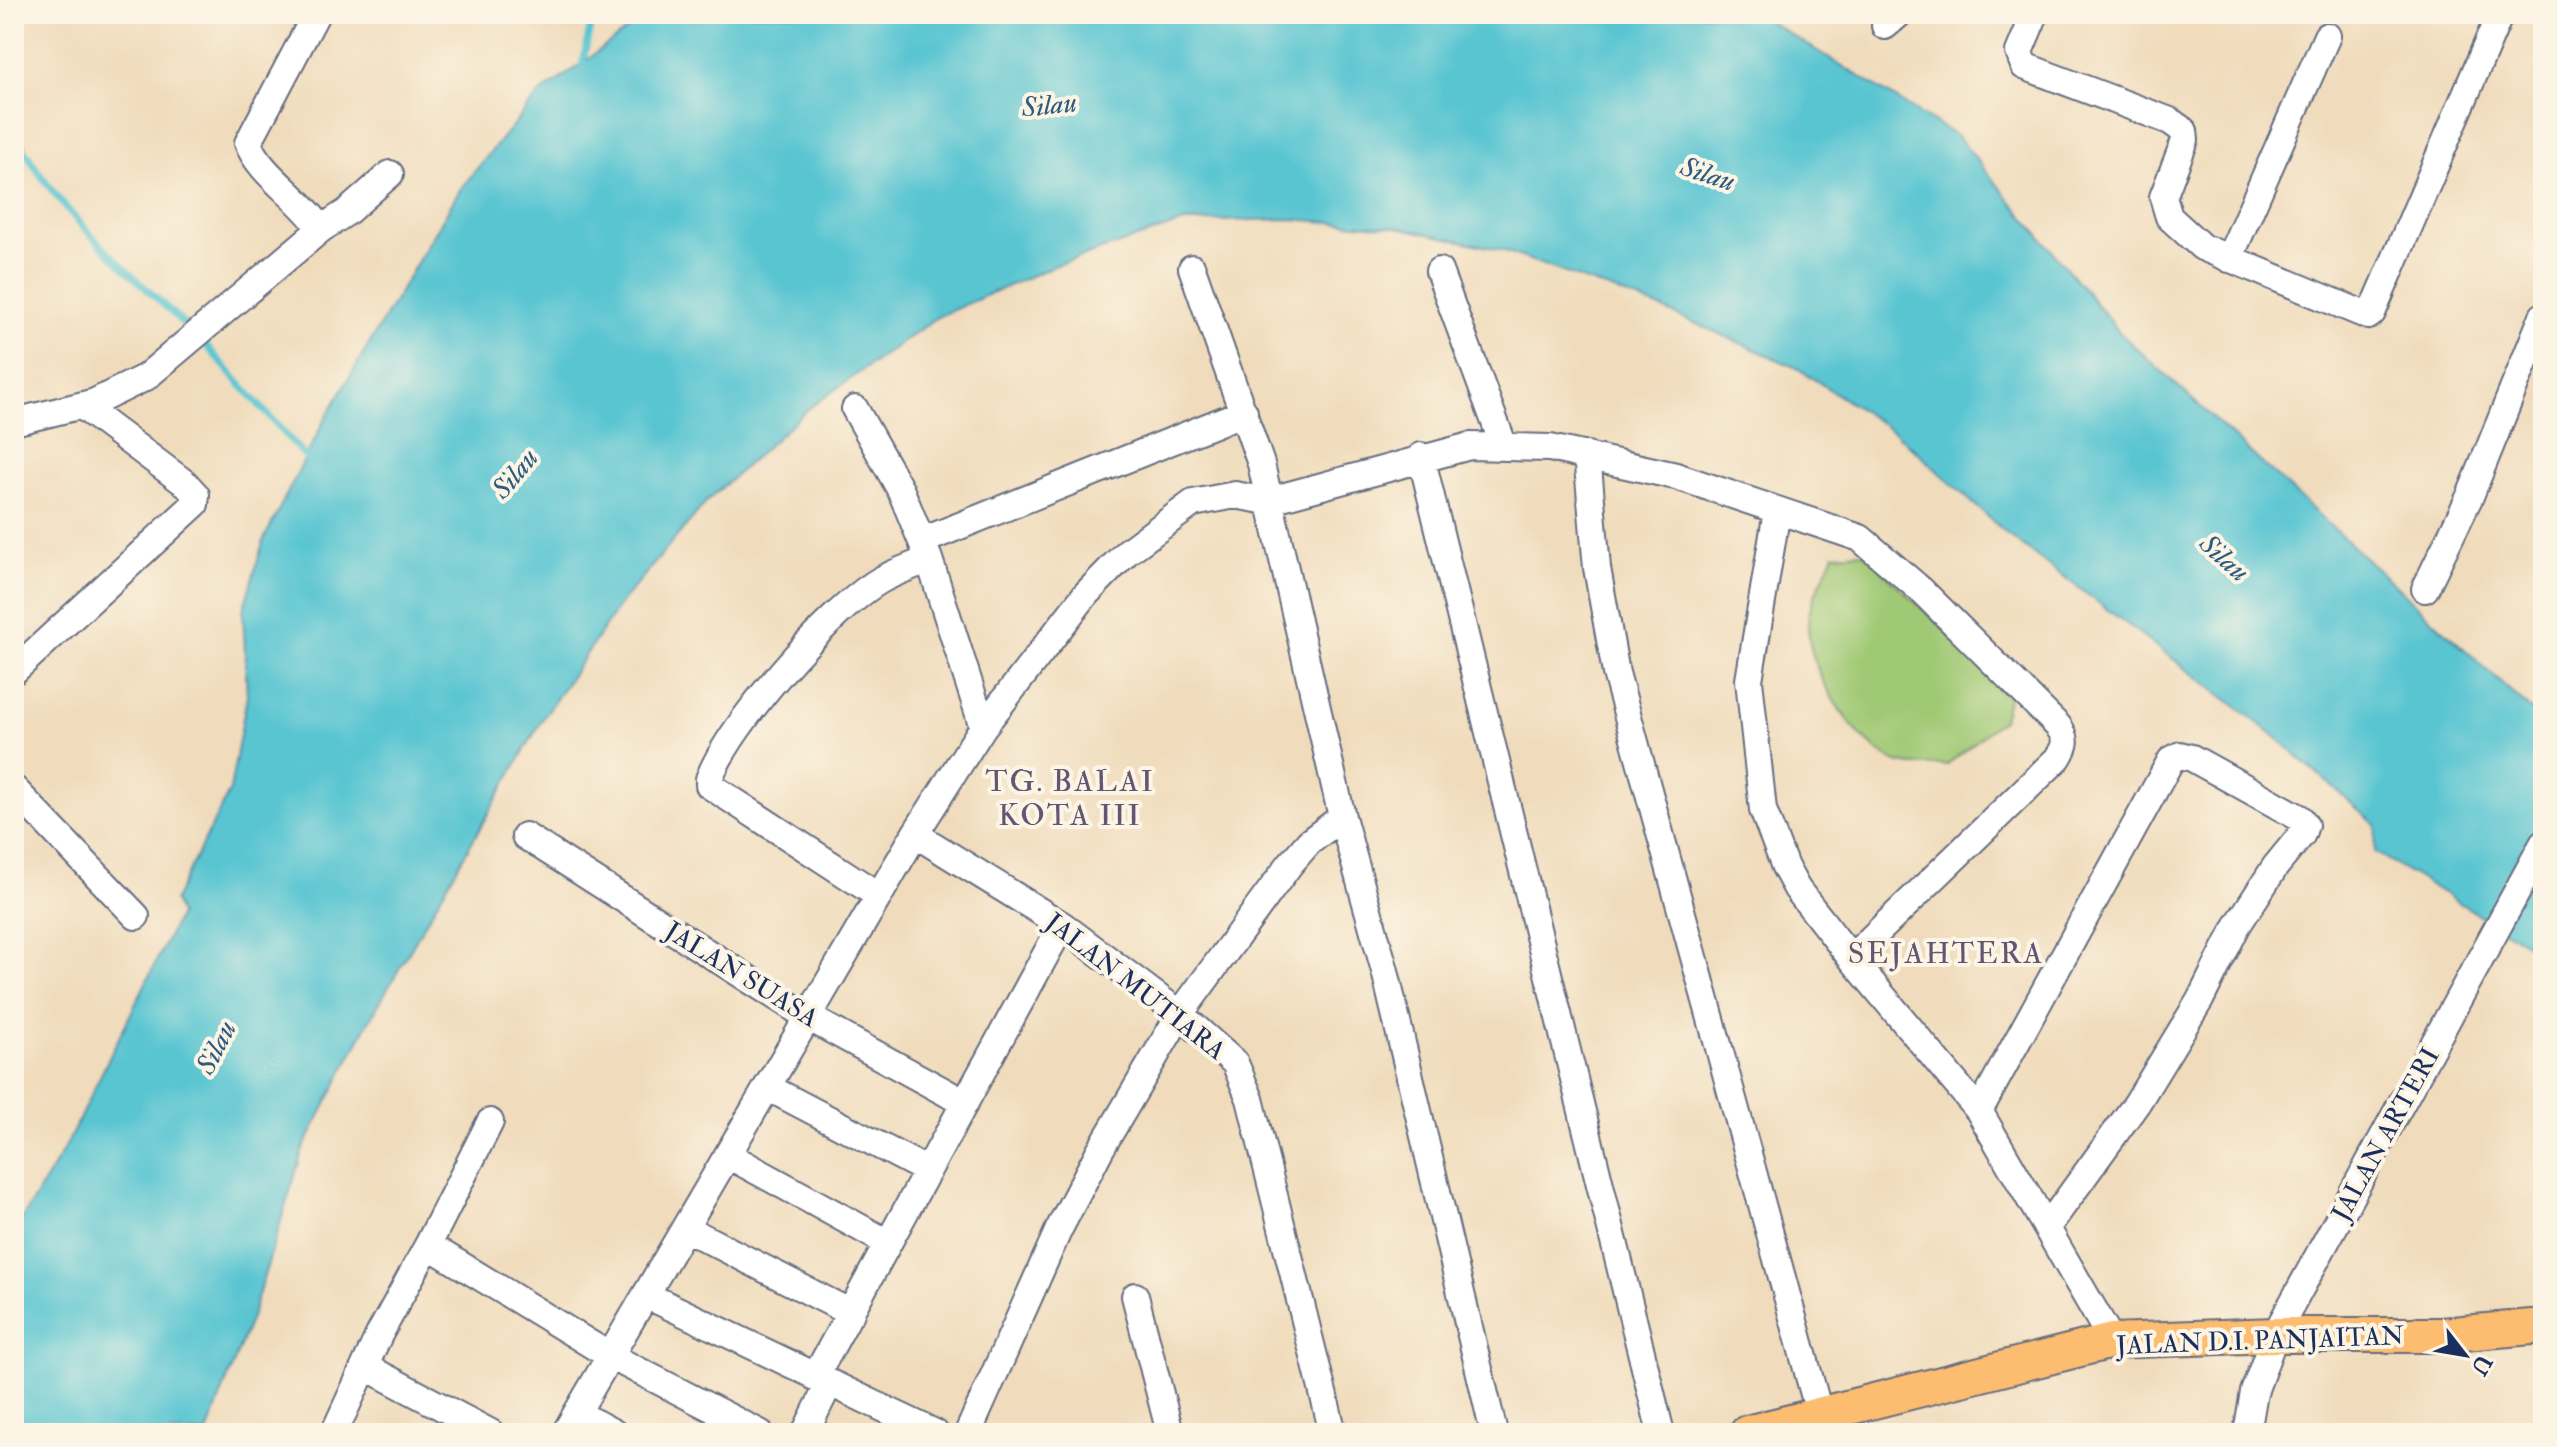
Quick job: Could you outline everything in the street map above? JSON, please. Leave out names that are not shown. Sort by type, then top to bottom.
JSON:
[{"type":"main road","name":"JALAN D.I. PANJAITAN","points":[[1747,1433],[2112,1341],[2275,1335],[2441,1335],[2543,1326]]},
{"type":"street","points":[[316,14],[248,143],[253,156],[301,202],[321,229]]},
{"type":"street","points":[[2035,14],[2019,52],[2024,66],[2182,129],[2185,140],[2163,197],[2164,206],[2169,217],[2202,247],[2370,315],[2500,14]]},
{"type":"street","points":[[2229,259],[2327,36]]},
{"type":"street","points":[[14,422],[82,406],[146,377],[390,174]]},
{"type":"street","points":[[1192,268],[1261,464],[1267,501],[1342,817],[1385,971],[1494,1433]]},
{"type":"street","points":[[1439,271],[1503,444]]},
{"type":"street","points":[[2425,589],[2470,496],[2543,316]]},
{"type":"street","points":[[14,671],[195,504],[196,495],[186,484],[82,406]]},
{"type":"street","points":[[855,409],[901,491],[926,550],[983,727]]},
{"type":"street","points":[[879,896],[709,785],[709,779],[763,691],[857,597],[926,550],[1244,412]]},
{"type":"street","points":[[614,1433],[571,1423],[915,834],[983,727],[1086,594],[1127,552],[1176,513],[1213,497],[1235,495],[1267,501],[1421,456],[1470,446],[1503,444],[1587,455],[1676,476],[1860,538],[1881,554],[2065,736],[2066,745],[2058,758],[1851,958]]},
{"type":"street","points":[[1587,455],[1597,568],[1616,673],[1644,785],[1820,1416]]},
{"type":"street","points":[[1421,456],[1661,1433]]},
{"type":"street","points":[[1777,511],[1749,680],[1763,810],[1797,889],[1979,1111],[2112,1341]]},
{"type":"street","points":[[1979,1111],[2171,760],[2180,755],[2192,758],[2300,818],[2305,825],[2302,834],[2275,867],[2237,926],[2200,1000],[2137,1103],[2048,1226]]},
{"type":"street","points":[[14,789],[136,916]]},
{"type":"street","points":[[968,1433],[1059,1229],[1180,1014],[1290,864],[1309,842],[1342,817]]},
{"type":"street","name":"JALAN MUTIARA","points":[[915,834],[1062,925],[1180,1014],[1223,1050],[1244,1077],[1333,1433]]},
{"type":"street","name":"JALAN SUASA","points":[[525,836],[808,1017],[965,1103]]},
{"type":"street","name":"JALAN ARTERI","points":[[2247,1433],[2254,1392],[2275,1335],[2543,844]]},
{"type":"street","points":[[805,1433],[822,1380],[851,1313],[1062,925]]},
{"type":"street","points":[[767,1087],[928,1171]]},
{"type":"street","points":[[334,1433],[490,1122]]},
{"type":"street","points":[[728,1155],[888,1243]]},
{"type":"street","points":[[685,1228],[851,1313]]},
{"type":"street","points":[[428,1245],[610,1356],[760,1433]]},
{"type":"street","points":[[646,1295],[935,1433]]},
{"type":"street","points":[[1135,1296],[1170,1433]]},
{"type":"street","points":[[366,1367],[491,1433]]},
{"type":"green space","points":[[1863,552],[2010,693],[2003,719],[1947,765],[1904,764],[1876,750],[1834,701],[1815,662],[1808,623],[1818,588],[1834,554]]},
{"type":"water","name":"Silau","points":[[649,14],[1757,14],[1958,137],[2121,334],[2543,721],[2543,947],[2526,943],[2375,852],[2376,825],[2270,732],[2007,534],[1897,434],[1797,368],[1658,307],[1502,250],[1397,227],[1289,219],[1184,222],[1054,266],[939,316],[808,409],[706,502],[620,604],[542,720],[369,1021],[303,1149],[253,1312],[207,1433],[14,1433],[14,1232],[67,1144],[179,915],[174,900],[230,790],[247,696],[243,611],[264,539],[325,419],[461,188],[537,96]]},
{"type":"waterway","points":[[581,71],[593,14]]},
{"type":"waterway","points":[[14,130],[30,160],[71,213],[191,331]]},
{"type":"waterway","points":[[200,339],[312,464]]},
{"type":"railway","points":[[2527,1433],[2543,1429]]},
{"type":"district","name":"TG. BALAI KOTA III","points":[[1070,798]]},
{"type":"district","name":"SEJAHTERA","points":[[1946,953]]}]
